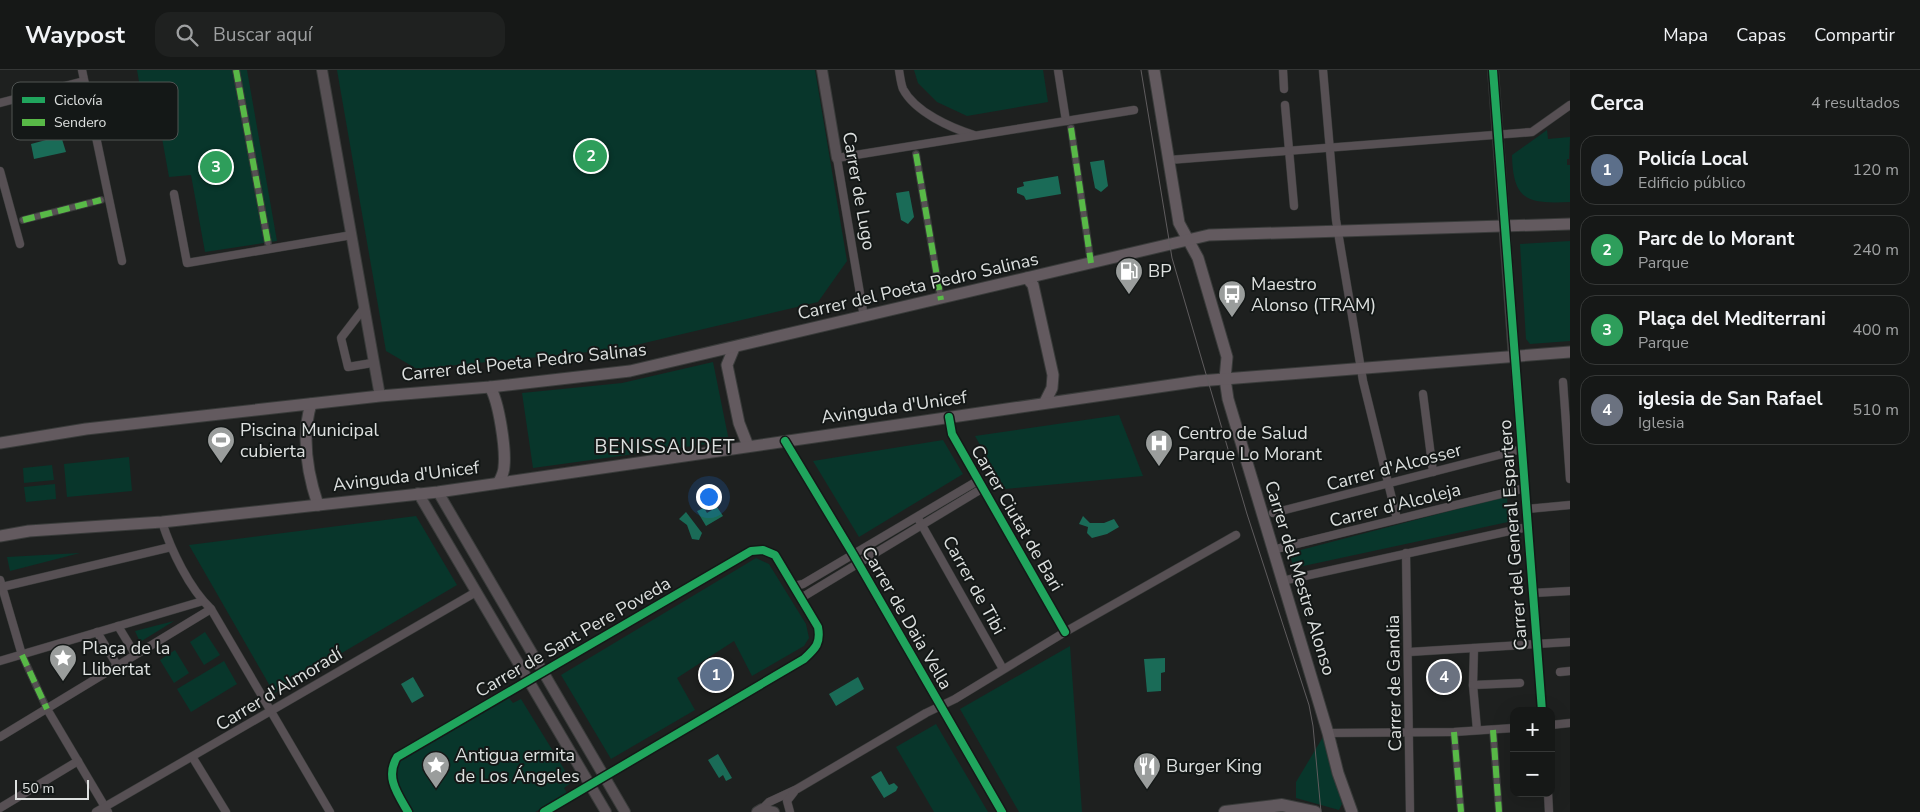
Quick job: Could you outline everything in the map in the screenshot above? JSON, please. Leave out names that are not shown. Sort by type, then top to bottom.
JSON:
[{"type":"main road","name":"Carrer del Mestre Alonso","points":[[1154,70],[1179,223],[1198,258],[1227,357],[1225,379],[1227,396],[1328,733],[1338,773],[1352,812]]},
{"type":"main road","name":"Carrer del Poeta Pedro Salinas","points":[[0,443],[86,429],[380,396],[490,387],[630,371],[941,300],[1209,235],[1570,224]]},
{"type":"main road","points":[[1027,278],[1035,295],[1053,375],[1052,388],[1045,402]]},
{"type":"main road","points":[[734,348],[727,365],[739,423],[748,446]]},
{"type":"main road","name":"Avinguda d'Unicef","points":[[0,536],[162,522],[438,492],[1045,402],[1225,379],[1361,370],[1570,352]]},
{"type":"main road","name":"Avinguda d'Unicef","points":[[490,387],[496,397],[504,459],[504,468],[499,482]]},
{"type":"main road","name":"Avinguda d'Unicef","points":[[311,404],[305,424],[309,479],[318,505]]},
{"type":"main road","points":[[1225,812],[1282,808],[1316,812]]},
{"type":"street","points":[[80,82],[84,81],[82,70]]},
{"type":"street","points":[[236,70],[268,243]]},
{"type":"street","points":[[322,70],[352,235],[372,363],[380,396]]},
{"type":"street","name":"Carrer de Lugo","points":[[822,70],[864,317]]},
{"type":"street","points":[[898,70],[903,89],[917,104],[951,128],[976,136]]},
{"type":"street","points":[[1058,70],[1066,120]]},
{"type":"street","points":[[1283,70],[1284,89]]},
{"type":"street","points":[[1324,70],[1329,148],[1338,232],[1361,370],[1397,519]]},
{"type":"street","points":[[1493,70],[1514,358]]},
{"type":"street","points":[[1285,104],[1294,206]]},
{"type":"street","points":[[1169,160],[1532,132],[1570,105]]},
{"type":"street","points":[[837,158],[1134,110]]},
{"type":"street","points":[[1071,128],[1091,263]]},
{"type":"street","points":[[96,140],[122,261]]},
{"type":"street","points":[[916,154],[941,300]]},
{"type":"street","points":[[0,171],[20,244]]},
{"type":"street","points":[[174,194],[187,263],[352,235]]},
{"type":"street","points":[[23,220],[101,200]]},
{"type":"street","points":[[364,308],[341,338],[348,367],[372,363]]},
{"type":"street","name":"Carrer del General Espartero","points":[[1514,358],[1542,707]]},
{"type":"street","points":[[1563,382],[1570,479]]},
{"type":"street","points":[[1423,394],[1433,472]]},
{"type":"street","name":"Carrer Ciutat de Bari","points":[[950,416],[952,434],[1065,632]]},
{"type":"street","name":"Carrer de Daia Vella","points":[[785,441],[859,564],[1002,812]]},
{"type":"street","name":"Carrer d'Alcosser","points":[[1273,513],[1522,449]]},
{"type":"street","points":[[794,586],[803,584],[979,480]]},
{"type":"street","points":[[800,598],[983,488]]},
{"type":"street","name":"Carrer d'Alcoleja","points":[[1272,550],[1525,488]]},
{"type":"street","points":[[438,492],[625,812]]},
{"type":"street","points":[[418,494],[606,812]]},
{"type":"street","points":[[1526,509],[1570,505]]},
{"type":"street","name":"Carrer de Tibi","points":[[916,517],[922,524],[1003,669]]},
{"type":"street","points":[[162,522],[171,547],[203,601],[211,609],[330,812]]},
{"type":"street","points":[[1282,581],[1528,526]]},
{"type":"street","points":[[759,811],[769,802],[797,788],[1236,535]]},
{"type":"street","points":[[106,810],[46,709],[22,655],[3,601],[1,583],[171,547]]},
{"type":"street","name":"Carrer de Sant Pere Poveda","points":[[408,812],[394,787],[390,773],[397,757],[751,551],[763,550],[775,555],[818,627],[820,638],[817,648],[804,658],[605,776]]},
{"type":"street","name":"Carrer de Gandia","points":[[1406,553],[1410,812]]},
{"type":"street","points":[[1533,593],[1570,591]]},
{"type":"street","name":"Carrer d'Almoradí","points":[[96,812],[106,810],[270,711],[476,592]]},
{"type":"street","points":[[0,661],[178,610],[203,601]]},
{"type":"street","points":[[0,737],[211,609]]},
{"type":"street","points":[[178,610],[183,614],[186,624]]},
{"type":"street","points":[[118,626],[135,654]]},
{"type":"street","points":[[97,632],[117,665]]},
{"type":"street","points":[[1409,652],[1570,642]]},
{"type":"street","points":[[1474,648],[1473,686],[1477,730]]},
{"type":"street","points":[[1560,672],[1570,671]]},
{"type":"street","points":[[1473,686],[1520,683]]},
{"type":"street","points":[[1555,725],[1570,723]]},
{"type":"street","points":[[1328,733],[1454,732],[1510,728]]},
{"type":"street","points":[[1493,730],[1499,812]]},
{"type":"street","points":[[1454,732],[1461,812]]},
{"type":"street","points":[[192,758],[226,812]]},
{"type":"street","points":[[0,808],[78,761]]},
{"type":"street","points":[[544,812],[605,776]]},
{"type":"street","points":[[790,812],[787,801],[797,788]]},
{"type":"street","points":[[1548,797],[1549,812]]},
{"type":"street","points":[[759,811],[774,812]]},
{"type":"shaded area","points":[[137,70],[247,70],[277,241],[205,252],[191,175],[169,177],[162,140],[178,140],[178,82],[139,82]]},
{"type":"shaded area","points":[[337,70],[815,70],[847,261],[818,302],[619,349],[417,369],[386,351]]},
{"type":"shaded area","points":[[914,70],[1043,70],[1048,102],[967,116],[937,102],[918,83]]},
{"type":"shaded area","points":[[1547,130],[1548,139],[1570,137],[1567,165],[1570,165],[1570,202],[1533,200],[1520,191],[1516,182],[1512,155]]},
{"type":"shaded area","points":[[46,140],[62,140],[66,152],[34,159],[31,144]]},
{"type":"shaded area","points":[[1104,160],[1108,186],[1101,192],[1095,188],[1090,162]]},
{"type":"shaded area","points":[[1058,176],[1061,194],[1026,200],[1024,196],[1017,193],[1017,188],[1024,186],[1023,182]]},
{"type":"shaded area","points":[[909,191],[914,217],[908,224],[901,220],[896,193]]},
{"type":"shaded area","points":[[1570,241],[1570,341],[1530,344],[1526,339],[1520,244]]},
{"type":"shaded area","points":[[713,362],[729,441],[533,468],[522,393],[622,383]]},
{"type":"shaded area","points":[[1119,415],[1143,476],[1005,489],[975,436]]},
{"type":"shaded area","points":[[943,440],[963,474],[859,537],[813,461]]},
{"type":"shaded area","points":[[129,457],[132,491],[67,497],[64,464]]},
{"type":"shaded area","points":[[52,465],[54,480],[24,483],[23,468]]},
{"type":"shaded area","points":[[55,484],[56,499],[26,502],[24,487]]},
{"type":"shaded area","points":[[1507,496],[1508,522],[1294,568],[1289,553]]},
{"type":"shaded area","points":[[717,507],[723,516],[706,526],[697,511],[704,508],[707,513]]},
{"type":"shaded area","points":[[686,512],[702,533],[699,540],[692,539],[687,525],[679,519]]},
{"type":"shaded area","points":[[416,516],[457,585],[274,693],[189,545]]},
{"type":"shaded area","points":[[1083,516],[1090,523],[1104,523],[1114,519],[1119,527],[1107,534],[1092,538],[1087,533],[1088,527],[1079,524]]},
{"type":"shaded area","points":[[80,553],[10,571],[7,557]]},
{"type":"shaded area","points":[[756,558],[769,564],[806,624],[809,638],[804,646],[752,676],[734,641],[677,678],[695,710],[611,759],[561,675]]},
{"type":"shaded area","points":[[174,621],[140,642],[135,631]]},
{"type":"shaded area","points":[[205,632],[220,655],[204,665],[190,642]]},
{"type":"shaded area","points":[[1070,646],[1082,812],[1019,812],[960,709]]},
{"type":"shaded area","points":[[175,650],[189,673],[174,683],[160,660]]},
{"type":"shaded area","points":[[1165,658],[1165,672],[1161,673],[1161,691],[1147,692],[1144,659]]},
{"type":"shaded area","points":[[224,661],[237,684],[191,712],[177,689]]},
{"type":"shaded area","points":[[413,677],[424,696],[412,703],[401,684]]},
{"type":"shaded area","points":[[858,677],[864,689],[836,706],[829,694]]},
{"type":"shaded area","points":[[509,698],[513,703],[521,699],[572,782],[564,788],[567,793],[535,812],[412,812],[400,793],[396,781],[395,774],[401,761]]},
{"type":"shaded area","points":[[936,724],[988,812],[934,812],[896,747]]},
{"type":"shaded area","points":[[1323,737],[1342,804],[1339,810],[1296,798],[1296,782]]},
{"type":"shaded area","points":[[718,754],[732,778],[726,781],[723,775],[719,778],[708,760]]},
{"type":"shaded area","points":[[881,771],[889,785],[894,783],[898,787],[896,791],[884,798],[871,777]]},
{"type":"tram line","points":[[1141,70],[1172,258],[1247,514],[1309,705],[1313,726],[1321,812]]},
{"type":"marked path","points":[[236,70],[268,243]]},
{"type":"marked path","points":[[1071,128],[1091,263]]},
{"type":"marked path","points":[[916,154],[941,300]]},
{"type":"marked path","points":[[23,220],[101,200]]},
{"type":"marked path","points":[[22,655],[47,709]]},
{"type":"marked path","points":[[1493,730],[1499,812]]},
{"type":"marked path","points":[[1454,732],[1461,812]]},
{"type":"cycle path","points":[[1493,70],[1542,707]]},
{"type":"cycle path","points":[[949,417],[952,434],[1065,632]]},
{"type":"cycle path","points":[[785,441],[853,554],[1002,812]]},
{"type":"cycle path","points":[[408,812],[392,778],[392,771],[397,757],[751,551],[763,550],[775,555],[818,627],[819,637],[817,645],[812,652],[804,659],[544,812]]},
{"type":"place","name":"Parc de lo Morant","points":[[591,156]]},
{"type":"place","name":"Plaça del Mediterrani","points":[[216,167]]},
{"type":"place","name":"BP","points":[[1129,295]]},
{"type":"place","name":"Maestro Alonso (TRAM)","points":[[1232,318]]},
{"type":"place","name":"Piscina Municipal cubierta","points":[[221,464]]},
{"type":"place","name":"Centro de Salud Parque Lo Morant","points":[[1159,467]]},
{"type":"place","name":"Policía Local","points":[[716,675]]},
{"type":"place","name":"iglesia de San Rafael","points":[[1444,677]]},
{"type":"place","name":"Plaça de la Llibertat","points":[[63,682]]},
{"type":"place","name":"Antigua ermita de Los Ángeles","points":[[436,789]]},
{"type":"place","name":"Burger King","points":[[1147,790]]},
{"type":"district","name":"BENISSAUDET","points":[[665,446]]}]
